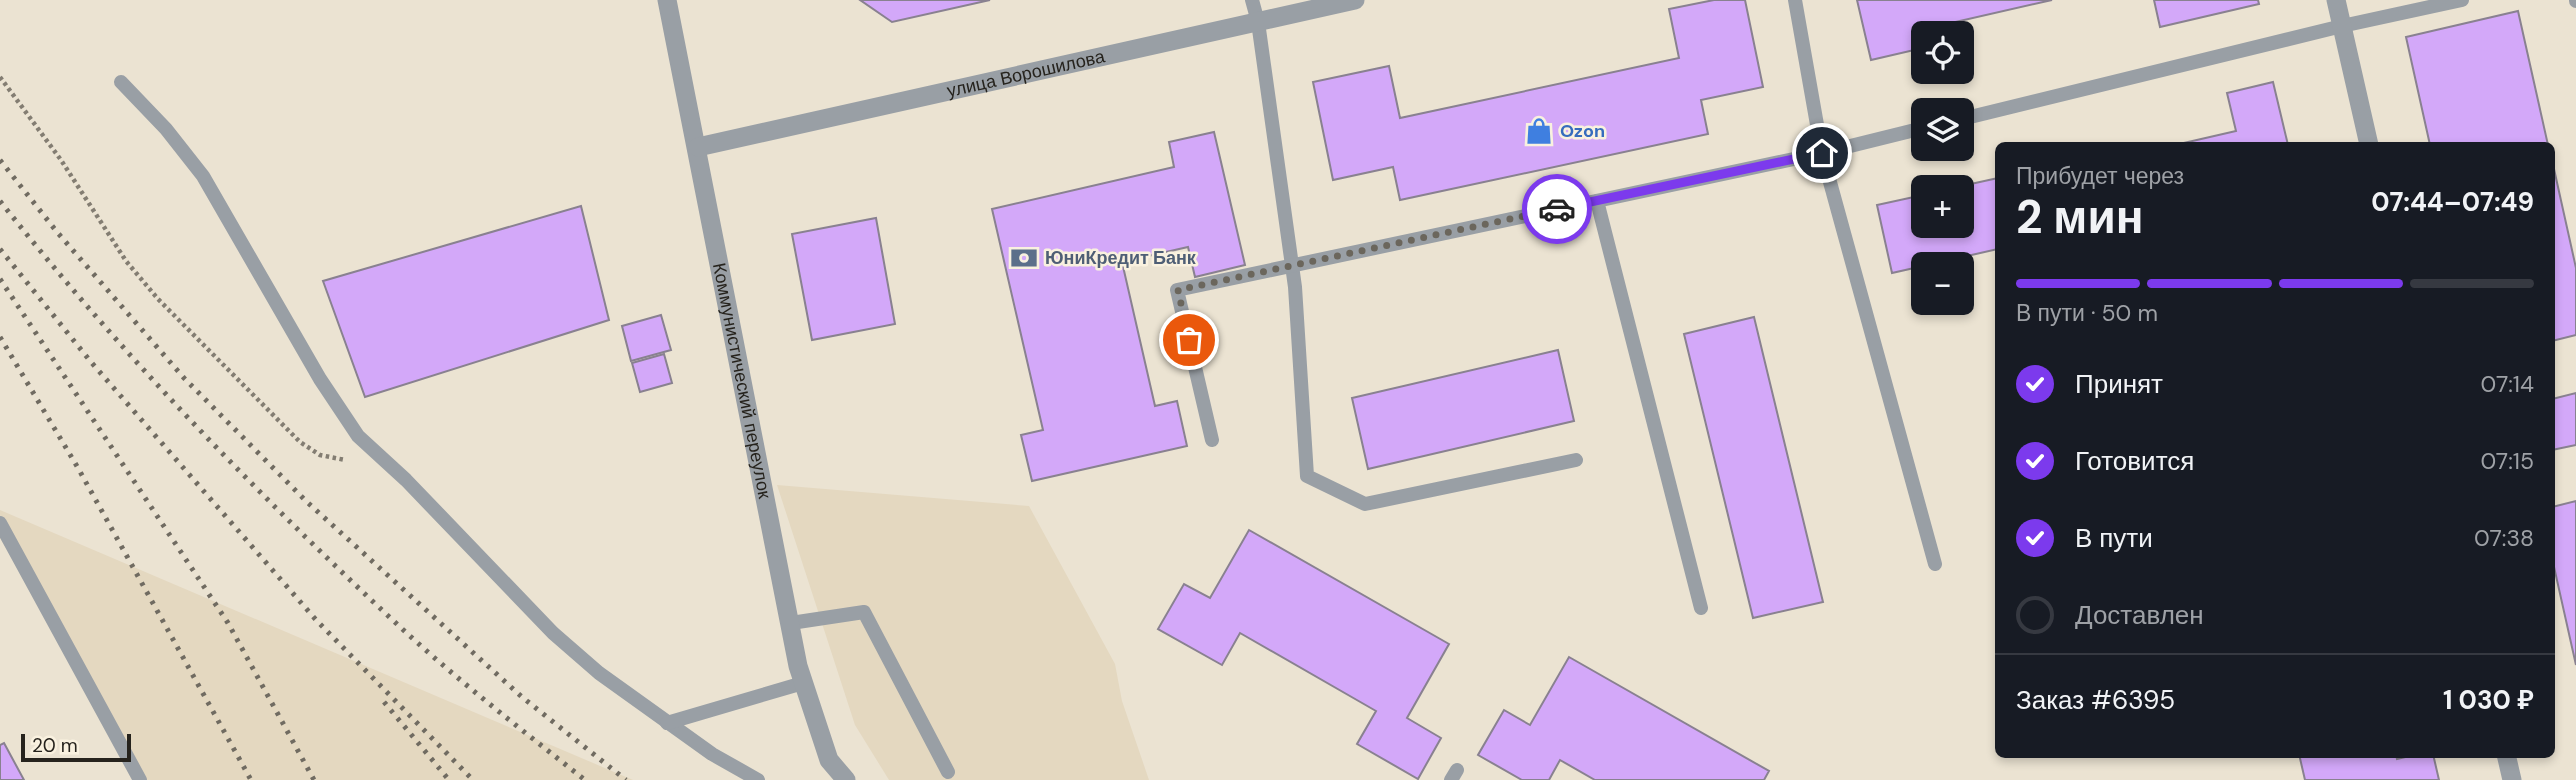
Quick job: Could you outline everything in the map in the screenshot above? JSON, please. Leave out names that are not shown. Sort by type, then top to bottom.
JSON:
[{"type":"street","name":"Коммунистический переулок","points":[[667,0],[803,683],[830,760],[846,780]]},
{"type":"street","name":"улица Ворошилова","points":[[698,147],[1355,0]]},
{"type":"street","points":[[2336,0],[2368,142]]},
{"type":"street","points":[[2507,758],[2512,780]]},
{"type":"lane","points":[[1251,0],[1258,22],[1292,265],[1307,476],[1365,504],[1576,460]]},
{"type":"lane","points":[[1795,0],[1822,153],[1935,564]]},
{"type":"lane","points":[[1974,116],[2342,26],[2462,0]]},
{"type":"lane","points":[[121,82],[166,129],[203,176],[320,379],[358,436],[406,480],[553,633],[599,673],[712,754],[758,780]]},
{"type":"lane","points":[[1212,440],[1178,290],[1822,153],[1911,131]]},
{"type":"lane","points":[[1598,201],[1701,608]]},
{"type":"lane","points":[[0,523],[140,780]]},
{"type":"lane","points":[[791,623],[864,612],[948,772]]},
{"type":"lane","points":[[667,723],[803,683]]},
{"type":"path","points":[[0,77],[61,160],[125,261],[158,299],[300,442],[320,455],[343,461],[377,454]]},
{"type":"shaded area","points":[[777,485],[1029,506],[1115,664],[1122,701],[1149,780],[889,780],[855,725]]},
{"type":"shaded area","points":[[0,510],[633,780],[147,780],[0,538]]},
{"type":"building","points":[[860,0],[990,0],[892,22]]},
{"type":"building","points":[[1714,0],[1745,0],[1763,87],[1701,100],[1708,134],[1400,200],[1393,167],[1333,180],[1313,82],[1389,66],[1400,118],[1679,58],[1669,9]]},
{"type":"building","points":[[1857,0],[2052,0],[1960,21],[1911,21],[1911,51],[1871,60]]},
{"type":"building","points":[[2154,0],[2258,0],[2259,4],[2160,27]]},
{"type":"building","points":[[2518,11],[2547,142],[2429,142],[2406,37]]},
{"type":"building","points":[[2273,82],[2287,142],[2188,142],[2236,131],[2227,93]]},
{"type":"building","points":[[1214,132],[1245,265],[1195,277],[1188,247],[1122,262],[1155,406],[1177,401],[1187,446],[1032,481],[1021,435],[1043,430],[992,209],[1174,167],[1169,142]]},
{"type":"building","points":[[2555,174],[2576,268],[2576,335],[2555,340]]},
{"type":"building","points":[[1995,179],[1995,250],[1974,254],[1974,252],[1911,252],[1911,269],[1892,273],[1877,205],[1911,198],[1911,238],[1974,238],[1974,183]]},
{"type":"building","points":[[581,206],[609,320],[365,397],[323,281]]},
{"type":"building","points":[[876,218],[895,324],[812,340],[792,234]]},
{"type":"building","points":[[661,315],[671,350],[631,361],[622,326]]},
{"type":"building","points":[[1754,317],[1823,602],[1753,618],[1684,334]]},
{"type":"building","points":[[1558,350],[1574,421],[1368,469],[1352,398]]},
{"type":"building","points":[[664,354],[672,383],[640,392],[632,363]]},
{"type":"building","points":[[2576,393],[2576,445],[2555,449],[2555,398]]},
{"type":"building","points":[[2576,501],[2576,665],[2555,571],[2555,506]]},
{"type":"building","points":[[1249,530],[1449,644],[1407,718],[1441,738],[1418,779],[1357,744],[1376,711],[1240,633],[1222,665],[1158,629],[1184,584],[1210,598]]},
{"type":"building","points":[[1569,657],[1769,771],[1764,780],[1595,780],[1560,760],[1549,780],[1522,780],[1478,755],[1504,710],[1530,725]]},
{"type":"building","points":[[4,743],[24,780],[0,780],[0,745]]},
{"type":"building","points":[[2300,758],[2434,758],[2439,780],[2305,780]]},
{"type":"railway","points":[[0,160],[57,232],[184,378],[307,502],[522,697],[626,780]]},
{"type":"railway","points":[[0,201],[93,313],[241,473],[420,645],[585,780]]},
{"type":"railway","points":[[0,249],[91,362],[317,621],[473,780]]},
{"type":"railway","points":[[0,279],[228,623],[314,780]]},
{"type":"railway","points":[[0,337],[78,468],[251,780]]},
{"type":"railway","points":[[384,702],[449,780]]},
{"type":"way so far","points":[[1189,340],[1178,290],[1557,209]]},
{"type":"place","name":"Ozon","points":[[1539,131]]},
{"type":"place","name":"ЮниКредит Банк","points":[[1024,258]]},
{"type":"route","points":[[1557,209],[1822,153]]}]
